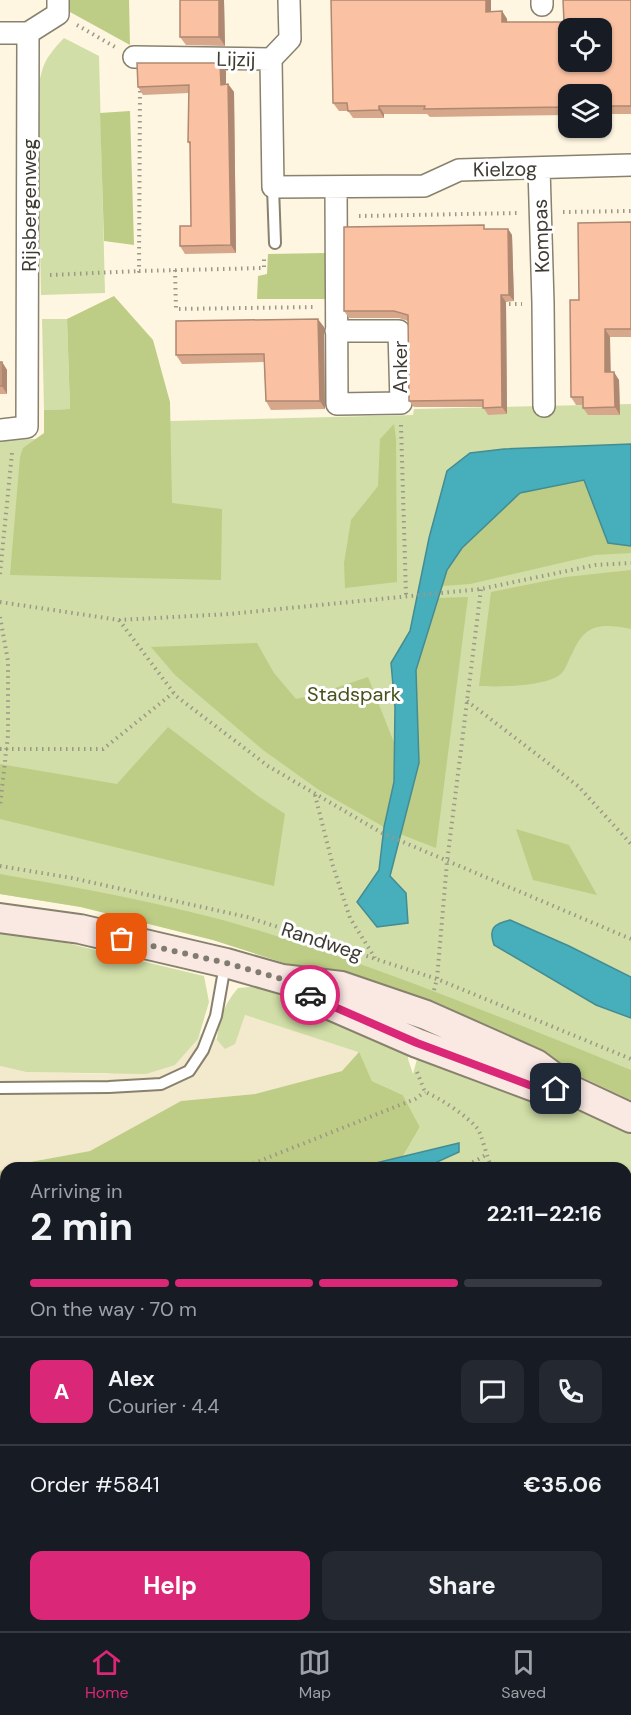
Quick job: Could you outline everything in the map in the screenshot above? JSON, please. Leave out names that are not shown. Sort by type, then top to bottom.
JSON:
[{"type":"main road","name":"Randweg","points":[[0,918],[81,929],[226,963],[282,979],[341,986],[426,1015],[537,1064],[571,1090],[631,1118]]},
{"type":"main road","name":"Randweg","points":[[282,979],[323,1002],[417,1043],[540,1089],[571,1090]]},
{"type":"street","name":"Lijzij","points":[[137,58],[271,59],[290,39],[289,0]]},
{"type":"street","points":[[0,33],[28,33],[58,7]]},
{"type":"street","name":"Rijsbergenweg","points":[[27,427],[28,33]]},
{"type":"street","points":[[271,59],[273,187]]},
{"type":"street","name":"Kielzog","points":[[273,187],[424,186],[459,170],[631,165]]},
{"type":"street","name":"Kompas","points":[[539,168],[544,406]]},
{"type":"street","name":"Anker","points":[[336,187],[336,331],[337,404],[401,404],[399,331],[336,331]]},
{"type":"street","points":[[0,430],[27,427]]},
{"type":"lane","points":[[273,187],[275,243]]},
{"type":"lane","points":[[0,1088],[161,1084],[189,1071],[203,1050],[216,1016],[226,963]]},
{"type":"path","points":[[58,7],[137,58],[139,271]]},
{"type":"path","points":[[336,217],[631,211]]},
{"type":"path","points":[[29,276],[264,268],[264,253],[275,243]]},
{"type":"path","points":[[175,270],[176,309],[336,306]]},
{"type":"path","points":[[499,304],[543,303]]},
{"type":"path","points":[[401,404],[406,595]]},
{"type":"path","points":[[0,574],[11,454],[15,445],[27,436],[27,427]]},
{"type":"path","points":[[0,602],[119,620],[229,614],[481,589],[595,565],[631,563]]},
{"type":"path","points":[[426,1015],[437,979],[447,862],[481,589]]},
{"type":"path","points":[[0,617],[8,661],[6,750],[0,806]]},
{"type":"path","points":[[119,620],[173,693],[268,766],[382,834],[631,939]]},
{"type":"path","points":[[0,750],[103,749],[173,693]]},
{"type":"path","points":[[467,700],[578,786],[631,844]]},
{"type":"path","points":[[315,794],[333,866],[350,918],[376,959]]},
{"type":"path","name":"Randweg","points":[[0,866],[72,878],[247,917],[437,979],[631,1059]]},
{"type":"path","points":[[417,1043],[414,1054],[418,1078],[425,1092],[434,1096],[478,1129],[489,1162]]},
{"type":"path","points":[[257,1162],[415,1099],[425,1092]]},
{"type":"path","points":[[473,1162],[486,1155]]},
{"type":"shaded area","points":[[245,1015],[359,1052],[342,1071],[255,1094],[181,1101],[90,1151],[30,1162],[0,1162],[0,1066],[26,1072],[107,1074],[175,1065],[200,1034],[217,1038]]},
{"type":"green space","points":[[69,0],[129,0],[130,45],[70,12]]},
{"type":"green space","points":[[64,38],[99,56],[105,293],[41,295],[37,96],[44,64]]},
{"type":"green space","points":[[130,111],[134,245],[104,241],[100,113]]},
{"type":"green space","points":[[325,253],[325,299],[257,299],[258,276],[267,274],[268,254]]},
{"type":"green space","points":[[114,296],[153,340],[170,402],[172,503],[222,509],[221,580],[10,575],[20,457],[23,448],[44,433],[44,410],[70,409],[67,319]]},
{"type":"green space","points":[[42,319],[67,319],[70,409],[44,410]]},
{"type":"green space","name":"Stadspark","points":[[631,404],[631,1100],[419,1006],[213,940],[81,907],[0,894],[0,440],[36,439],[170,421],[413,415],[414,409]]},
{"type":"green space","points":[[394,424],[397,582],[345,588],[344,563],[351,520],[378,486],[380,439]]},
{"type":"green space","points":[[584,480],[608,543],[631,546],[631,553],[595,555],[470,584],[442,586],[447,570],[462,548],[520,493]]},
{"type":"green space","points":[[631,570],[631,629],[604,626],[590,630],[578,642],[564,671],[555,678],[535,684],[479,686],[491,592],[566,577]]},
{"type":"green space","points":[[468,597],[436,848],[400,834],[419,763],[416,670],[438,598]]},
{"type":"green space","points":[[257,643],[274,673],[296,699],[368,677],[395,745],[394,782],[384,827],[319,790],[263,750],[175,675],[151,647]]},
{"type":"green space","points":[[168,727],[285,814],[274,886],[0,819],[0,764],[117,784]]},
{"type":"green space","points":[[516,829],[569,845],[597,895],[533,880]]},
{"type":"green space","points":[[0,874],[203,915],[270,934],[362,965],[452,998],[631,1070],[631,1100],[419,1006],[213,940],[81,907],[0,894]]},
{"type":"green space","points":[[0,931],[54,940],[204,976],[209,1002],[198,1039],[175,1065],[146,1074],[26,1072],[0,1066]]},
{"type":"green space","points":[[238,988],[268,989],[409,1046],[408,1059],[413,1074],[420,1048],[581,1106],[631,1130],[631,1162],[406,1162],[458,1143],[403,1156],[420,1127],[403,1095],[372,1081],[358,1052],[245,1015],[235,1044],[225,1049],[217,1040],[219,1026],[229,1000]]},
{"type":"green space","points":[[359,1052],[372,1081],[403,1095],[420,1127],[403,1156],[381,1162],[30,1162],[90,1151],[181,1101],[255,1094],[342,1071]]},
{"type":"water","points":[[631,444],[631,546],[608,543],[584,480],[520,493],[462,548],[447,570],[416,670],[419,763],[390,876],[406,893],[408,923],[377,927],[357,902],[379,870],[384,827],[394,782],[395,707],[391,663],[410,631],[429,538],[447,471],[470,453],[504,449]]},
{"type":"water","points":[[510,920],[631,977],[631,1018],[596,1005],[494,945],[492,931],[496,925]]},
{"type":"water","points":[[459,1143],[459,1152],[437,1162],[380,1162]]},
{"type":"building","points":[[180,0],[219,0],[219,37],[180,37]]},
{"type":"building","points":[[331,0],[486,0],[486,12],[502,11],[502,22],[558,22],[558,72],[612,72],[612,18],[564,18],[563,0],[631,0],[631,106],[612,106],[612,84],[558,84],[558,107],[424,109],[425,106],[379,106],[379,110],[348,111],[347,103],[333,103]]},
{"type":"building","points":[[137,63],[220,63],[221,85],[228,84],[231,245],[180,246],[180,226],[191,226],[190,142],[188,142],[189,85],[138,87]]},
{"type":"building","points":[[631,222],[631,329],[605,329],[605,372],[614,372],[615,407],[583,408],[583,397],[571,397],[570,300],[579,300],[578,223]]},
{"type":"building","points":[[484,225],[484,229],[508,229],[509,295],[501,295],[502,407],[483,408],[483,400],[409,401],[408,315],[394,311],[344,311],[344,227]]},
{"type":"building","points":[[318,319],[320,401],[266,401],[264,354],[176,355],[176,321]]},
{"type":"building","points":[[0,362],[2,362],[2,386],[0,386]]},
{"type":"way so far","points":[[122,939],[226,963],[282,979],[310,995]]},
{"type":"route","points":[[310,995],[417,1043],[540,1089],[556,1089]]}]
